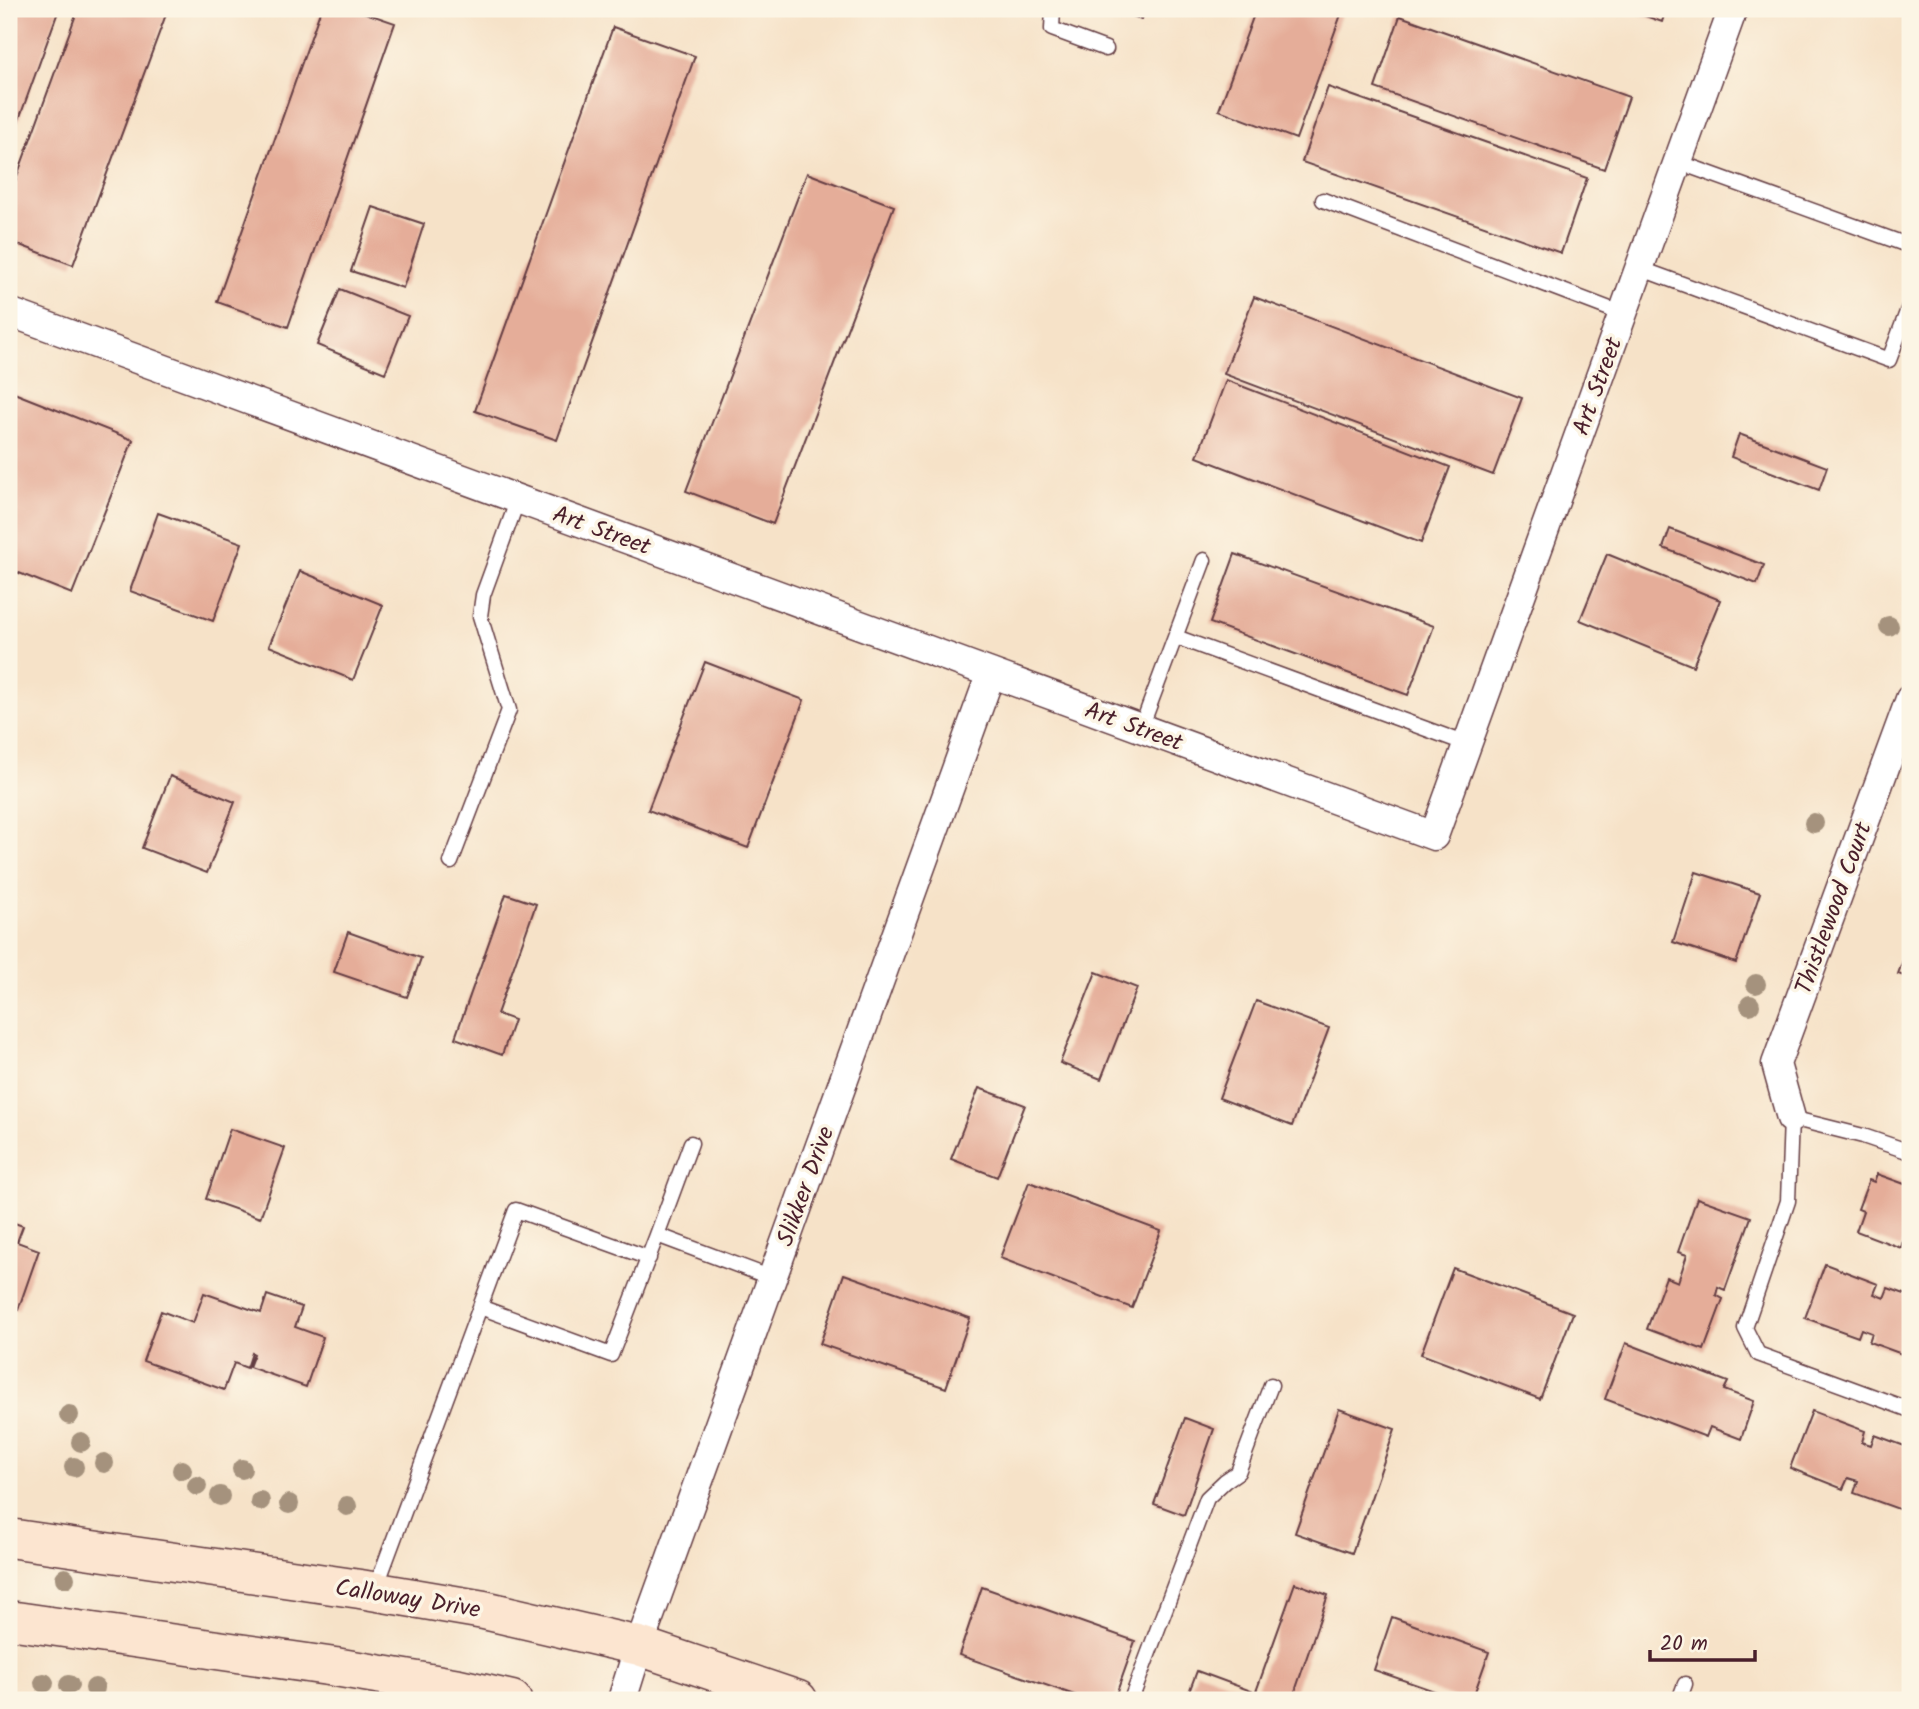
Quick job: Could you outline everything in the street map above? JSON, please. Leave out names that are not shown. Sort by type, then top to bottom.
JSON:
[{"type":"main road","name":"Calloway Drive","points":[[9,1538],[374,1591],[484,1610],[639,1646],[798,1700]]},
{"type":"main road","points":[[9,1620],[335,1667],[512,1700]]},
{"type":"street","name":"Art Street","points":[[9,312],[1434,836],[1733,9]]},
{"type":"street","name":"Slikker Drive","points":[[622,1700],[639,1646],[991,673]]},
{"type":"street","name":"Thistlewood Court","points":[[1791,1118],[1776,1064],[1910,699]]},
{"type":"lane","points":[[1053,9],[1052,29],[1106,49]]},
{"type":"lane","points":[[1678,162],[1910,246]]},
{"type":"lane","points":[[1322,200],[1623,314]]},
{"type":"lane","points":[[1639,268],[1889,360],[1910,304]]},
{"type":"lane","points":[[451,862],[509,710],[481,616],[483,595],[518,499]]},
{"type":"lane","points":[[1141,728],[1204,559]]},
{"type":"lane","points":[[1176,636],[1468,744]]},
{"type":"lane","points":[[1910,1152],[1863,1136],[1791,1118],[1788,1201],[1745,1328],[1758,1354],[1910,1410]]},
{"type":"lane","points":[[480,1307],[611,1355],[691,1143]]},
{"type":"lane","points":[[374,1591],[516,1210],[649,1258]]},
{"type":"lane","points":[[657,1235],[772,1278]]},
{"type":"lane","points":[[1131,1700],[1206,1498],[1238,1472],[1270,1385]]},
{"type":"lane","points":[[1679,1700],[1685,1684]]},
{"type":"building","points":[[9,9],[59,9],[9,147]]},
{"type":"building","points":[[78,9],[168,9],[73,265],[9,241],[9,198]]},
{"type":"building","points":[[321,9],[354,9],[395,23],[288,327],[217,302]]},
{"type":"building","points":[[1112,9],[1144,9],[1141,19]]},
{"type":"building","points":[[1256,9],[1343,9],[1296,139],[1219,110]]},
{"type":"building","points":[[1626,9],[1666,9],[1662,22]]},
{"type":"building","points":[[1400,16],[1629,97],[1604,169],[1375,88]]},
{"type":"building","points":[[613,27],[695,56],[557,440],[475,411]]},
{"type":"building","points":[[1328,87],[1587,178],[1561,253],[1302,162]]},
{"type":"building","points":[[807,173],[894,206],[773,524],[686,491]]},
{"type":"building","points":[[373,207],[424,224],[403,288],[351,271]]},
{"type":"building","points":[[340,289],[408,316],[385,373],[317,345]]},
{"type":"building","points":[[1254,297],[1522,398],[1493,475],[1224,374]]},
{"type":"building","points":[[1226,380],[1450,467],[1421,543],[1197,457]]},
{"type":"building","points":[[9,391],[133,440],[72,594],[9,569]]},
{"type":"building","points":[[1739,434],[1827,467],[1819,490],[1731,457]]},
{"type":"building","points":[[158,513],[242,543],[213,621],[130,591]]},
{"type":"building","points":[[1670,529],[1764,565],[1757,584],[1663,548]]},
{"type":"building","points":[[1235,554],[1434,626],[1408,695],[1210,623]]},
{"type":"building","points":[[1607,554],[1720,600],[1693,666],[1580,620]]},
{"type":"building","points":[[300,571],[383,605],[353,680],[269,646]]},
{"type":"building","points":[[705,662],[804,700],[748,848],[648,810]]},
{"type":"building","points":[[170,776],[235,802],[207,873],[142,848]]},
{"type":"building","points":[[1696,872],[1760,893],[1736,963],[1673,942]]},
{"type":"building","points":[[506,894],[536,904],[497,1014],[514,1020],[502,1055],[455,1038]]},
{"type":"building","points":[[348,932],[421,958],[407,997],[334,972]]},
{"type":"building","points":[[1910,941],[1910,978],[1898,974]]},
{"type":"building","points":[[1096,972],[1137,988],[1101,1079],[1060,1063]]},
{"type":"building","points":[[1256,1001],[1329,1028],[1292,1126],[1219,1098]]},
{"type":"building","points":[[979,1088],[1025,1105],[997,1177],[951,1159]]},
{"type":"building","points":[[230,1129],[285,1148],[260,1218],[206,1199]]},
{"type":"building","points":[[1877,1174],[1910,1186],[1910,1240],[1904,1237],[1901,1248],[1856,1231],[1863,1211],[1858,1209],[1869,1180],[1874,1182]]},
{"type":"building","points":[[1029,1182],[1161,1231],[1132,1308],[1000,1258]]},
{"type":"building","points":[[1697,1198],[1751,1217],[1725,1290],[1718,1287],[1716,1295],[1723,1299],[1704,1350],[1647,1329],[1666,1277],[1678,1282],[1687,1255],[1678,1252]]},
{"type":"building","points":[[9,1221],[23,1226],[17,1242],[39,1250],[18,1310],[9,1307]]},
{"type":"building","points":[[1825,1264],[1878,1284],[1874,1294],[1884,1298],[1888,1288],[1910,1296],[1910,1357],[1869,1342],[1872,1333],[1861,1329],[1858,1337],[1805,1318]]},
{"type":"building","points":[[1453,1268],[1573,1313],[1540,1399],[1421,1354]]},
{"type":"building","points":[[844,1274],[970,1318],[946,1388],[820,1344]]},
{"type":"building","points":[[204,1293],[261,1313],[267,1295],[302,1307],[295,1327],[323,1337],[306,1387],[249,1367],[254,1354],[252,1353],[247,1368],[234,1363],[224,1390],[143,1361],[161,1311],[193,1323]]},
{"type":"building","points":[[1626,1343],[1728,1382],[1724,1390],[1754,1401],[1741,1439],[1710,1427],[1706,1437],[1605,1399]]},
{"type":"building","points":[[1339,1409],[1395,1429],[1352,1553],[1295,1533]]},
{"type":"building","points":[[1812,1411],[1865,1431],[1862,1442],[1871,1445],[1875,1435],[1910,1448],[1910,1500],[1907,1512],[1854,1493],[1858,1481],[1848,1478],[1843,1489],[1790,1468]]},
{"type":"building","points":[[1185,1418],[1214,1429],[1184,1515],[1154,1504]]},
{"type":"building","points":[[1295,1583],[1328,1595],[1292,1700],[1253,1700]]},
{"type":"building","points":[[982,1587],[1135,1641],[1114,1700],[1089,1700],[959,1655]]},
{"type":"building","points":[[1392,1617],[1489,1652],[1472,1700],[1460,1700],[1374,1670]]},
{"type":"building","points":[[1197,1671],[1254,1692],[1251,1700],[1186,1700]]}]
